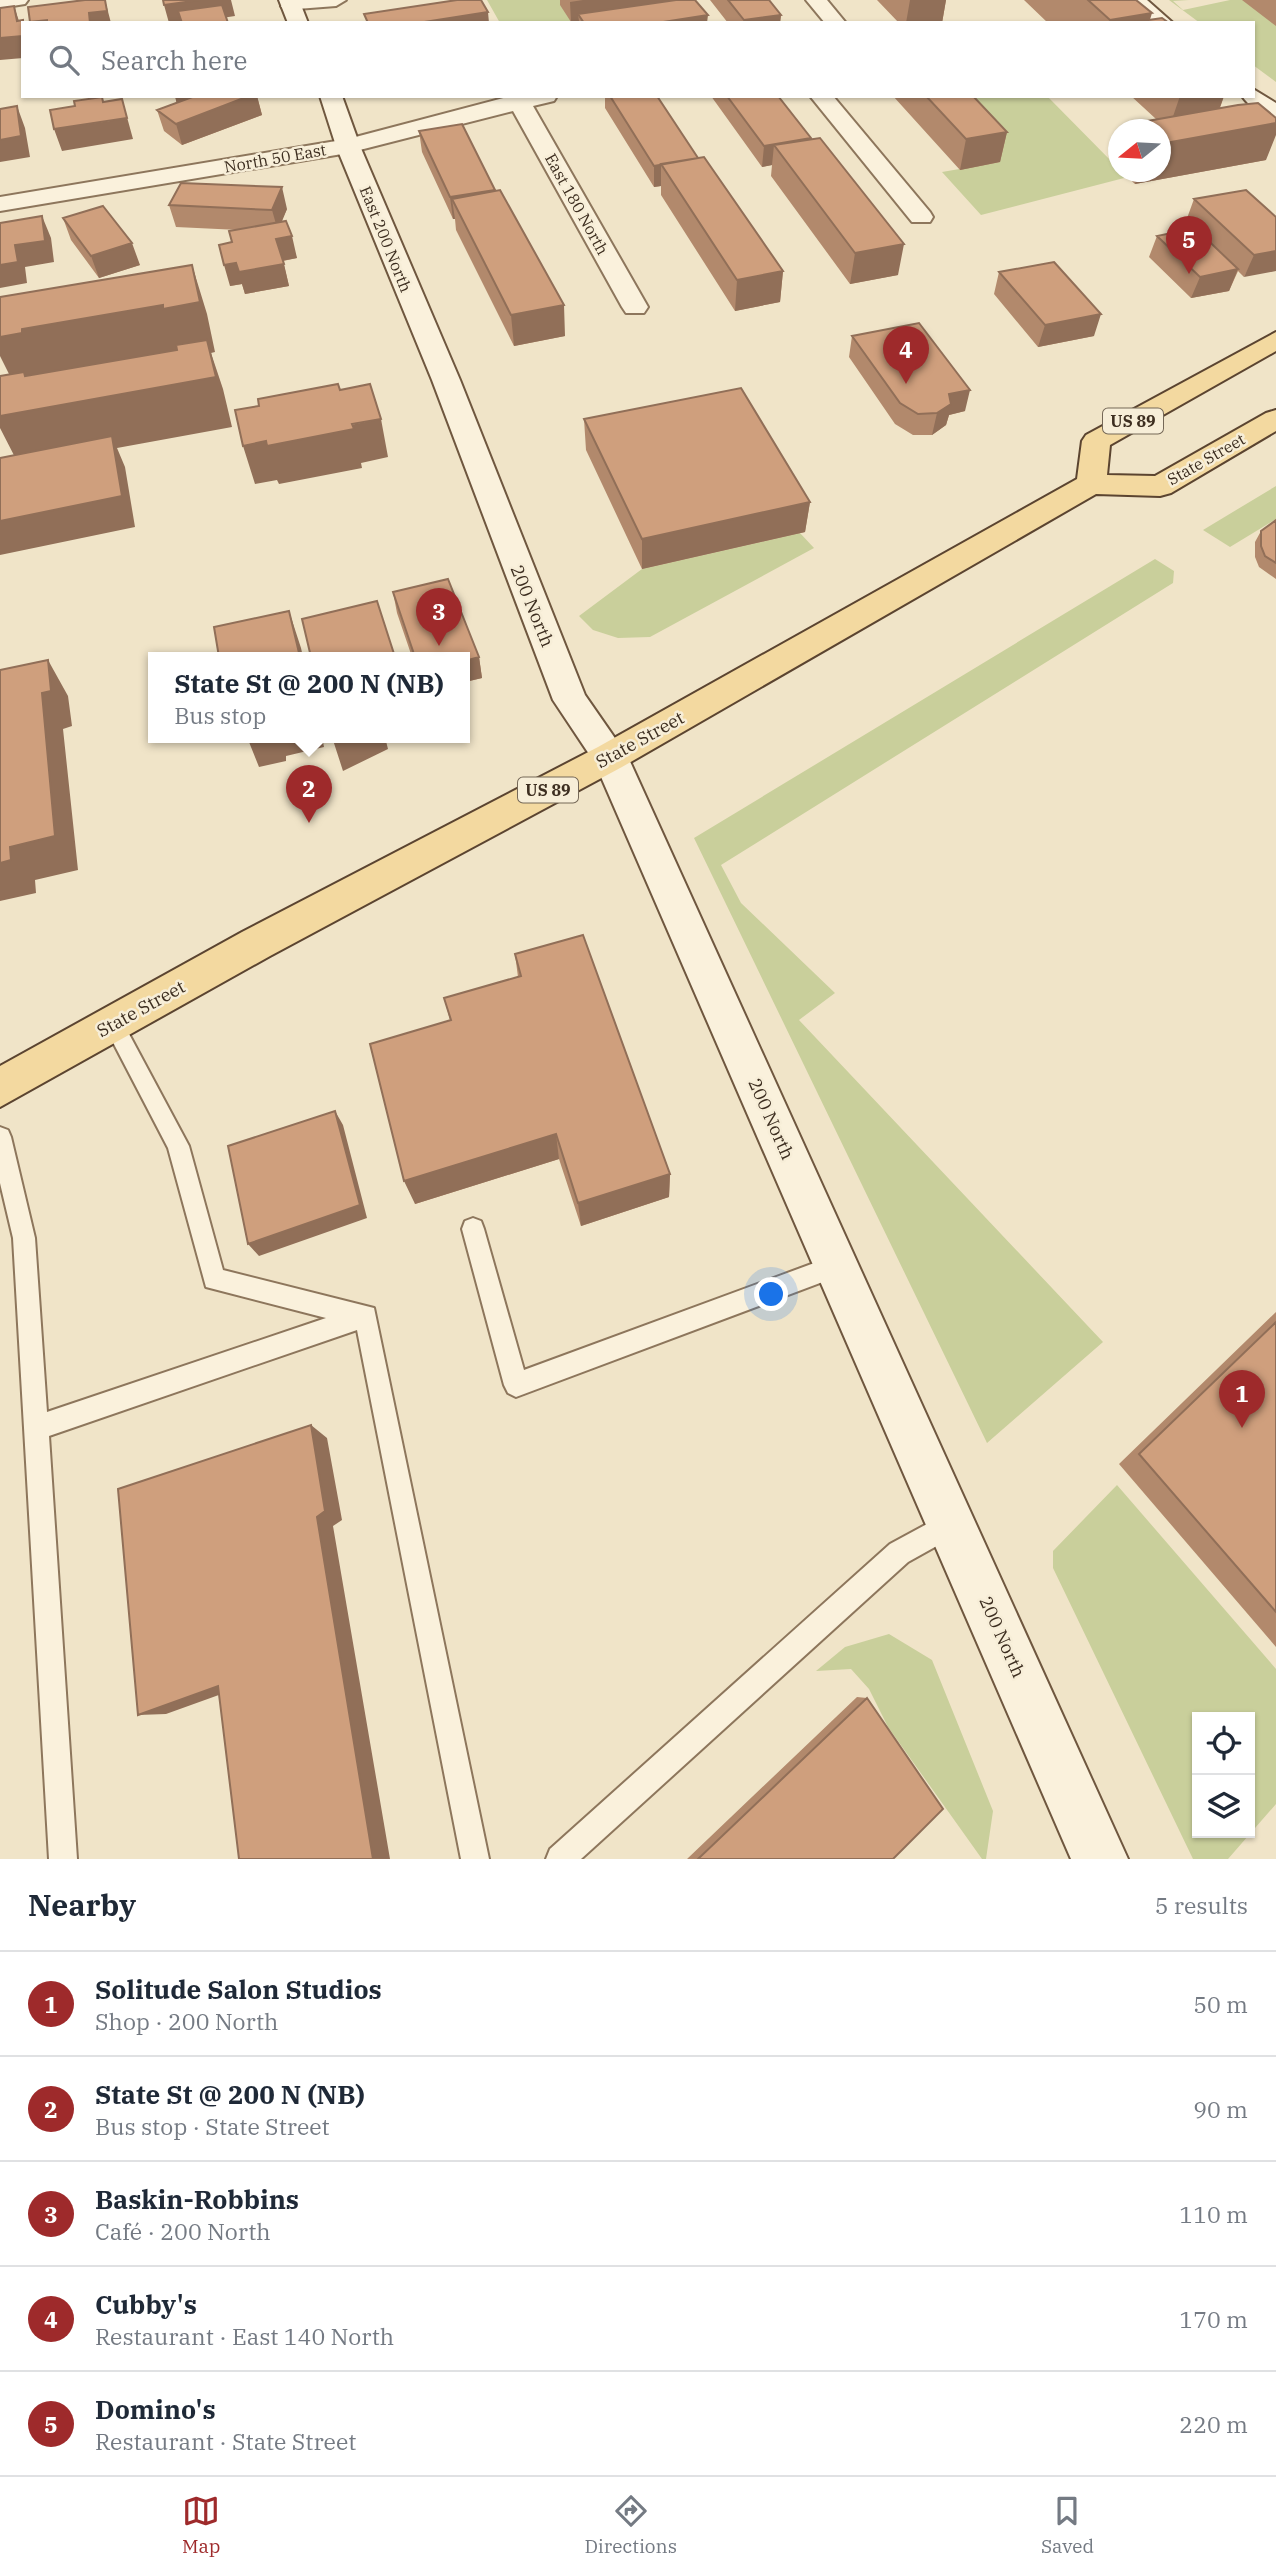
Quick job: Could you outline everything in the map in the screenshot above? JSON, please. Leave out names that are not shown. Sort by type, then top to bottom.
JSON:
[{"type":"main road","name":"US 89","points":[[1091,484],[1096,442],[1276,340]]},
{"type":"main road","name":"State Street","points":[[0,1088],[256,944],[610,757],[1091,484],[1160,486],[1276,419]]},
{"type":"street","points":[[0,2],[18,0]]},
{"type":"street","points":[[292,10],[336,0]]},
{"type":"street","points":[[817,0],[834,21]]},
{"type":"street","points":[[1135,0],[1161,21]]},
{"type":"street","name":"East 200 North","points":[[332,98],[348,146],[446,380]]},
{"type":"street","name":"North 50 East","points":[[0,204],[348,146],[535,98]]},
{"type":"street","points":[[823,98],[921,217]]},
{"type":"street","points":[[1255,98],[1276,114]]},
{"type":"street","name":"East 180 North","points":[[519,101],[635,307]]},
{"type":"street","name":"200 North","points":[[446,380],[570,699],[610,757],[1100,1859]]},
{"type":"lane","points":[[114,1025],[178,1146],[214,1279],[366,1316]]},
{"type":"lane","points":[[0,1137],[24,1238],[63,1859]]},
{"type":"lane","points":[[473,1229],[516,1385],[836,1266]]},
{"type":"lane","points":[[36,1428],[366,1316]]},
{"type":"lane","points":[[366,1316],[475,1859]]},
{"type":"lane","points":[[560,1859],[899,1553],[951,1524]]},
{"type":"green space","points":[[487,0],[560,0],[572,21],[499,21]]},
{"type":"green space","points":[[1169,0],[1189,0],[1173,1],[1183,10],[1230,0],[1276,0],[1276,82],[1255,66],[1255,21],[1197,21]]},
{"type":"green space","points":[[940,98],[1049,98],[1108,158],[1109,182],[981,215],[942,172],[1000,162]]},
{"type":"green space","points":[[1276,486],[1276,519],[1230,547],[1203,530]]},
{"type":"green space","points":[[800,533],[814,548],[650,637],[618,638],[593,630],[579,616],[642,569]]},
{"type":"green space","points":[[1155,559],[1174,571],[1173,583],[721,865],[741,903],[835,993],[799,1020],[1103,1342],[987,1443],[694,838]]},
{"type":"green space","points":[[1117,1485],[1276,1669],[1276,1804],[1255,1828],[1255,1712],[1192,1712],[1192,1838],[1246,1838],[1228,1859],[1193,1859],[1053,1568],[1053,1551]]},
{"type":"green space","points":[[889,1634],[932,1660],[993,1811],[986,1859],[982,1859],[888,1727],[869,1689],[851,1669],[816,1671],[845,1647]]},
{"type":"building","points":[[105,0],[107,11],[89,13],[90,21],[30,21],[28,7]]},
{"type":"building","points":[[163,0],[200,0],[164,5]]},
{"type":"building","points":[[457,0],[481,0],[488,12],[431,21],[367,21],[364,14]]},
{"type":"building","points":[[676,0],[695,0],[708,15],[670,21],[583,21],[578,14]]},
{"type":"building","points":[[728,0],[769,0],[781,15],[744,20]]},
{"type":"building","points":[[1088,0],[1136,0],[1152,13],[1110,20]]},
{"type":"building","points":[[222,5],[227,21],[181,21],[178,11]]},
{"type":"building","points":[[14,6],[17,21],[23,20],[21,36],[0,38],[0,8]]},
{"type":"building","points":[[1162,18],[1166,21],[1142,21]]},
{"type":"building","points":[[102,98],[103,102],[122,99],[127,118],[54,129],[50,110],[75,106],[74,101]]},
{"type":"building","points":[[190,98],[244,98],[176,124],[157,110]]},
{"type":"building","points":[[611,98],[658,98],[698,158],[654,166]]},
{"type":"building","points":[[728,98],[780,98],[811,138],[764,146]]},
{"type":"building","points":[[928,98],[975,98],[1007,132],[966,139]]},
{"type":"building","points":[[1258,103],[1276,118],[1276,123],[1171,142],[1171,119],[1159,119]]},
{"type":"building","points":[[17,106],[21,136],[0,140],[0,109]]},
{"type":"building","points":[[462,124],[495,190],[450,197],[419,131]]},
{"type":"building","points":[[820,138],[904,244],[855,253],[774,145]]},
{"type":"building","points":[[704,157],[783,271],[737,280],[661,164]]},
{"type":"building","points":[[181,183],[282,187],[272,210],[169,205]]},
{"type":"building","points":[[500,190],[564,305],[511,315],[452,199]]},
{"type":"building","points":[[1246,190],[1276,217],[1276,251],[1254,255],[1194,199]]},
{"type":"building","points":[[103,206],[132,243],[91,256],[63,218]]},
{"type":"building","points":[[42,216],[45,241],[15,245],[18,262],[0,265],[0,223]]},
{"type":"building","points":[[286,221],[292,236],[276,239],[284,264],[239,272],[236,263],[224,265],[219,245],[232,242],[229,231]]},
{"type":"building","points":[[1195,228],[1238,269],[1200,277],[1157,236]]},
{"type":"building","points":[[1054,262],[1101,314],[1045,325],[999,272]]},
{"type":"building","points":[[192,265],[200,302],[163,309],[163,305],[22,329],[22,333],[0,337],[0,297]]},
{"type":"building","points":[[919,323],[970,390],[949,394],[951,404],[937,413],[918,414],[900,403],[852,336]]},
{"type":"building","points":[[207,340],[216,377],[0,416],[0,376],[24,372],[25,376],[177,350],[176,345]]},
{"type":"building","points":[[338,384],[340,390],[370,384],[381,419],[352,424],[354,429],[267,446],[266,441],[243,446],[235,410],[259,406],[258,399]]},
{"type":"building","points":[[741,388],[810,502],[642,539],[584,419]]},
{"type":"building","points":[[112,436],[122,496],[0,521],[0,458]]},
{"type":"building","points":[[1276,520],[1276,563],[1265,556],[1261,546],[1261,531]]},
{"type":"building","points":[[448,579],[479,657],[470,660],[470,652],[413,652],[393,592]]},
{"type":"building","points":[[377,601],[393,652],[310,652],[302,619]]},
{"type":"building","points":[[289,611],[299,652],[218,652],[214,627]]},
{"type":"building","points":[[48,660],[51,691],[42,693],[55,836],[10,847],[11,860],[0,863],[0,670]]},
{"type":"building","points":[[583,935],[670,1174],[578,1203],[556,1134],[404,1181],[370,1044],[451,1020],[444,998],[521,976],[515,954]]},
{"type":"building","points":[[335,1111],[360,1205],[248,1244],[228,1146]]},
{"type":"building","points":[[1276,1322],[1276,1612],[1139,1454]]},
{"type":"building","points":[[311,1425],[325,1511],[317,1517],[373,1859],[239,1859],[218,1686],[138,1715],[118,1489]]},
{"type":"building","points":[[867,1698],[943,1809],[893,1859],[698,1859]]},
{"type":"place","name":"Domino's","points":[[1189,274]]},
{"type":"place","name":"Cubby's","points":[[906,384]]},
{"type":"place","name":"Baskin-Robbins","points":[[439,646]]},
{"type":"place","name":"State St @ 200 N (NB)","points":[[309,823]]},
{"type":"place","name":"Solitude Salon Studios","points":[[1242,1428]]}]
